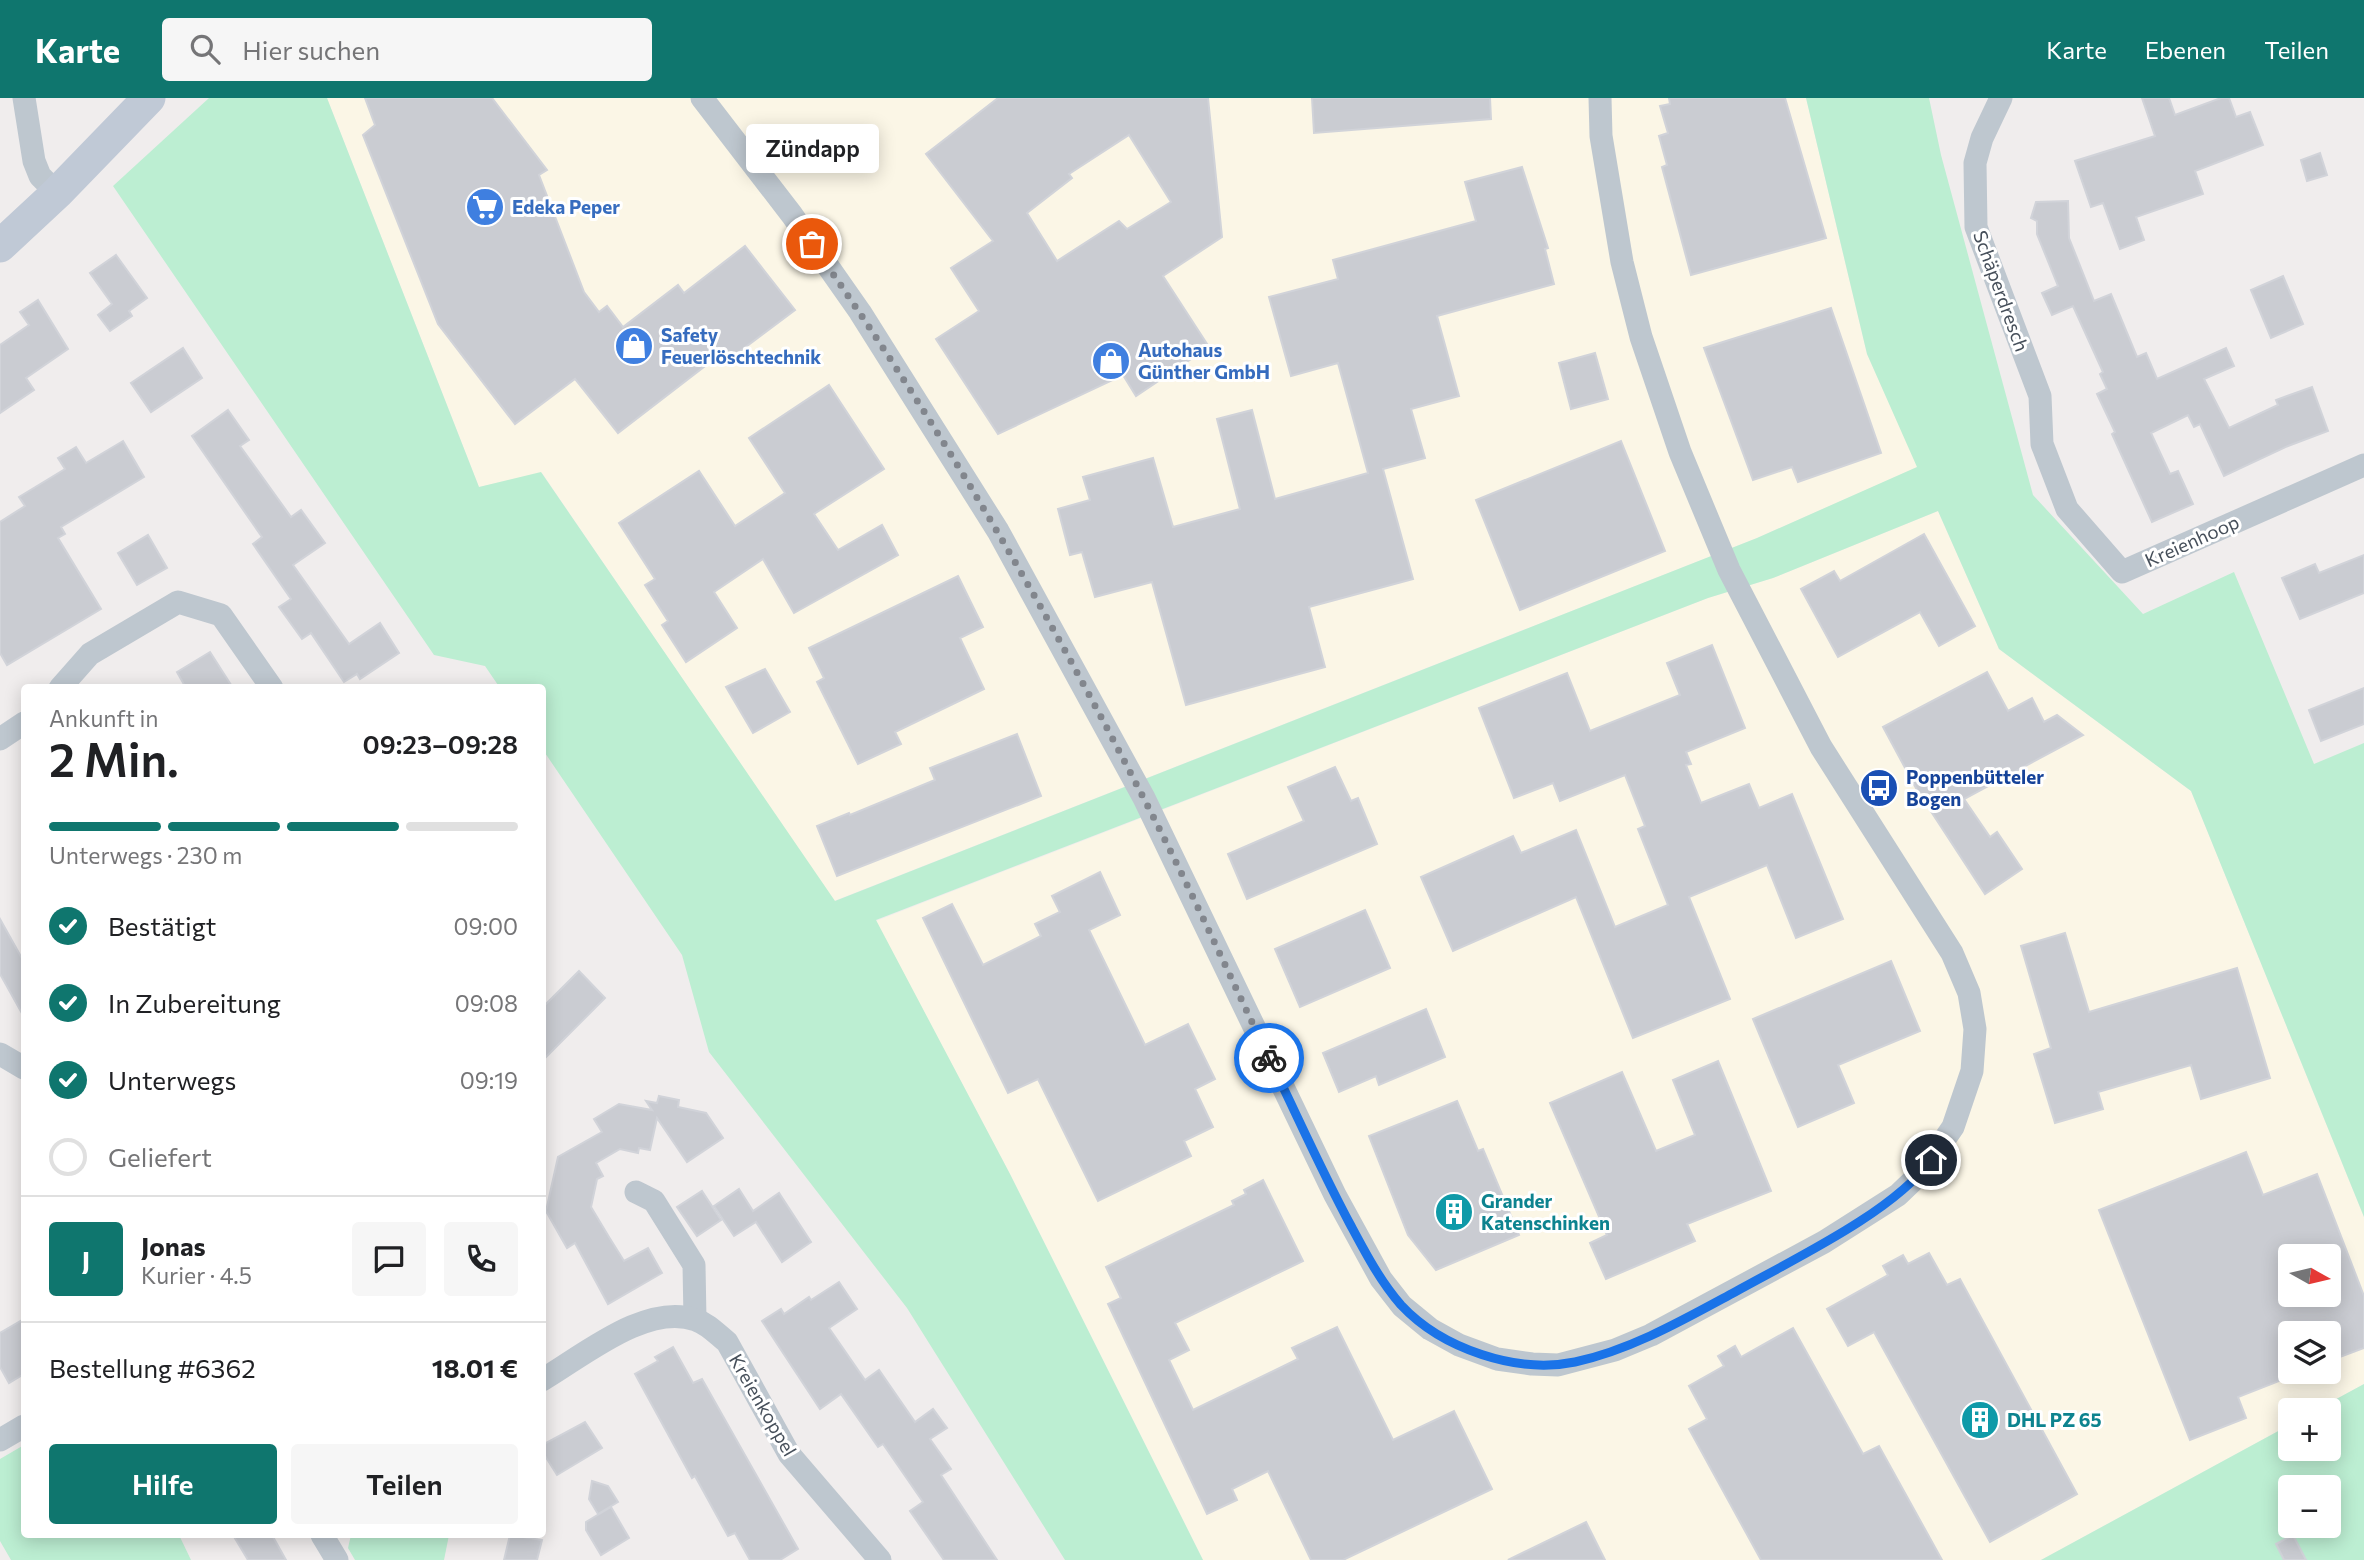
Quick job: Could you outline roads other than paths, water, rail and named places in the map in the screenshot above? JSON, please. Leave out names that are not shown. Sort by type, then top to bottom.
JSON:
[{"type":"main road","points":[[0,246],[57,193],[149,98]]},
{"type":"street","points":[[24,98],[34,161],[40,176],[57,193]]},
{"type":"street","points":[[702,98],[792,215],[860,312],[998,531],[1144,798],[1335,1195],[1381,1279],[1402,1306],[1430,1329],[1459,1345],[1497,1359],[1532,1364],[1576,1362],[1651,1335],[1815,1247],[1898,1195],[1922,1172],[1952,1127],[1972,1072],[1975,1030],[1969,993],[1952,953],[1821,747],[1729,570],[1680,452],[1641,337],[1622,262],[1601,136],[1600,98]]},
{"type":"street","name":"Schäperdresch","points":[[2001,98],[1982,138],[1975,163],[1976,227],[2040,396],[2042,444]]},
{"type":"street","name":"Kreienhoop","points":[[2042,444],[2067,509],[2122,572],[2364,465]]},
{"type":"street","points":[[64,684],[90,654],[178,602],[221,615],[269,684]]},
{"type":"street","points":[[0,739],[21,725]]},
{"type":"street","points":[[0,1054],[21,1066]]},
{"type":"street","points":[[546,1378],[638,1323],[657,1317],[695,1319],[694,1265],[654,1201],[636,1192]]},
{"type":"street","name":"Kreienkoppel","points":[[695,1319],[712,1328],[727,1342],[789,1454],[880,1560]]},
{"type":"street","points":[[0,1440],[21,1428]]},
{"type":"street","points":[[324,1538],[337,1560]]},
{"type":"place","name":"Edeka Peper","points":[[485,207]]},
{"type":"place","name":"Zündapp","points":[[812,244]]},
{"type":"place","name":"Safety Feuerlöschtechnik","points":[[634,346]]},
{"type":"place","name":"Autohaus Günther GmbH","points":[[1111,361]]},
{"type":"place","name":"Poppenbütteler Bogen","points":[[1879,788]]},
{"type":"place","name":"Grander Katenschinken","points":[[1454,1212]]},
{"type":"place","name":"DHL PZ 65","points":[[1980,1420]]}]
